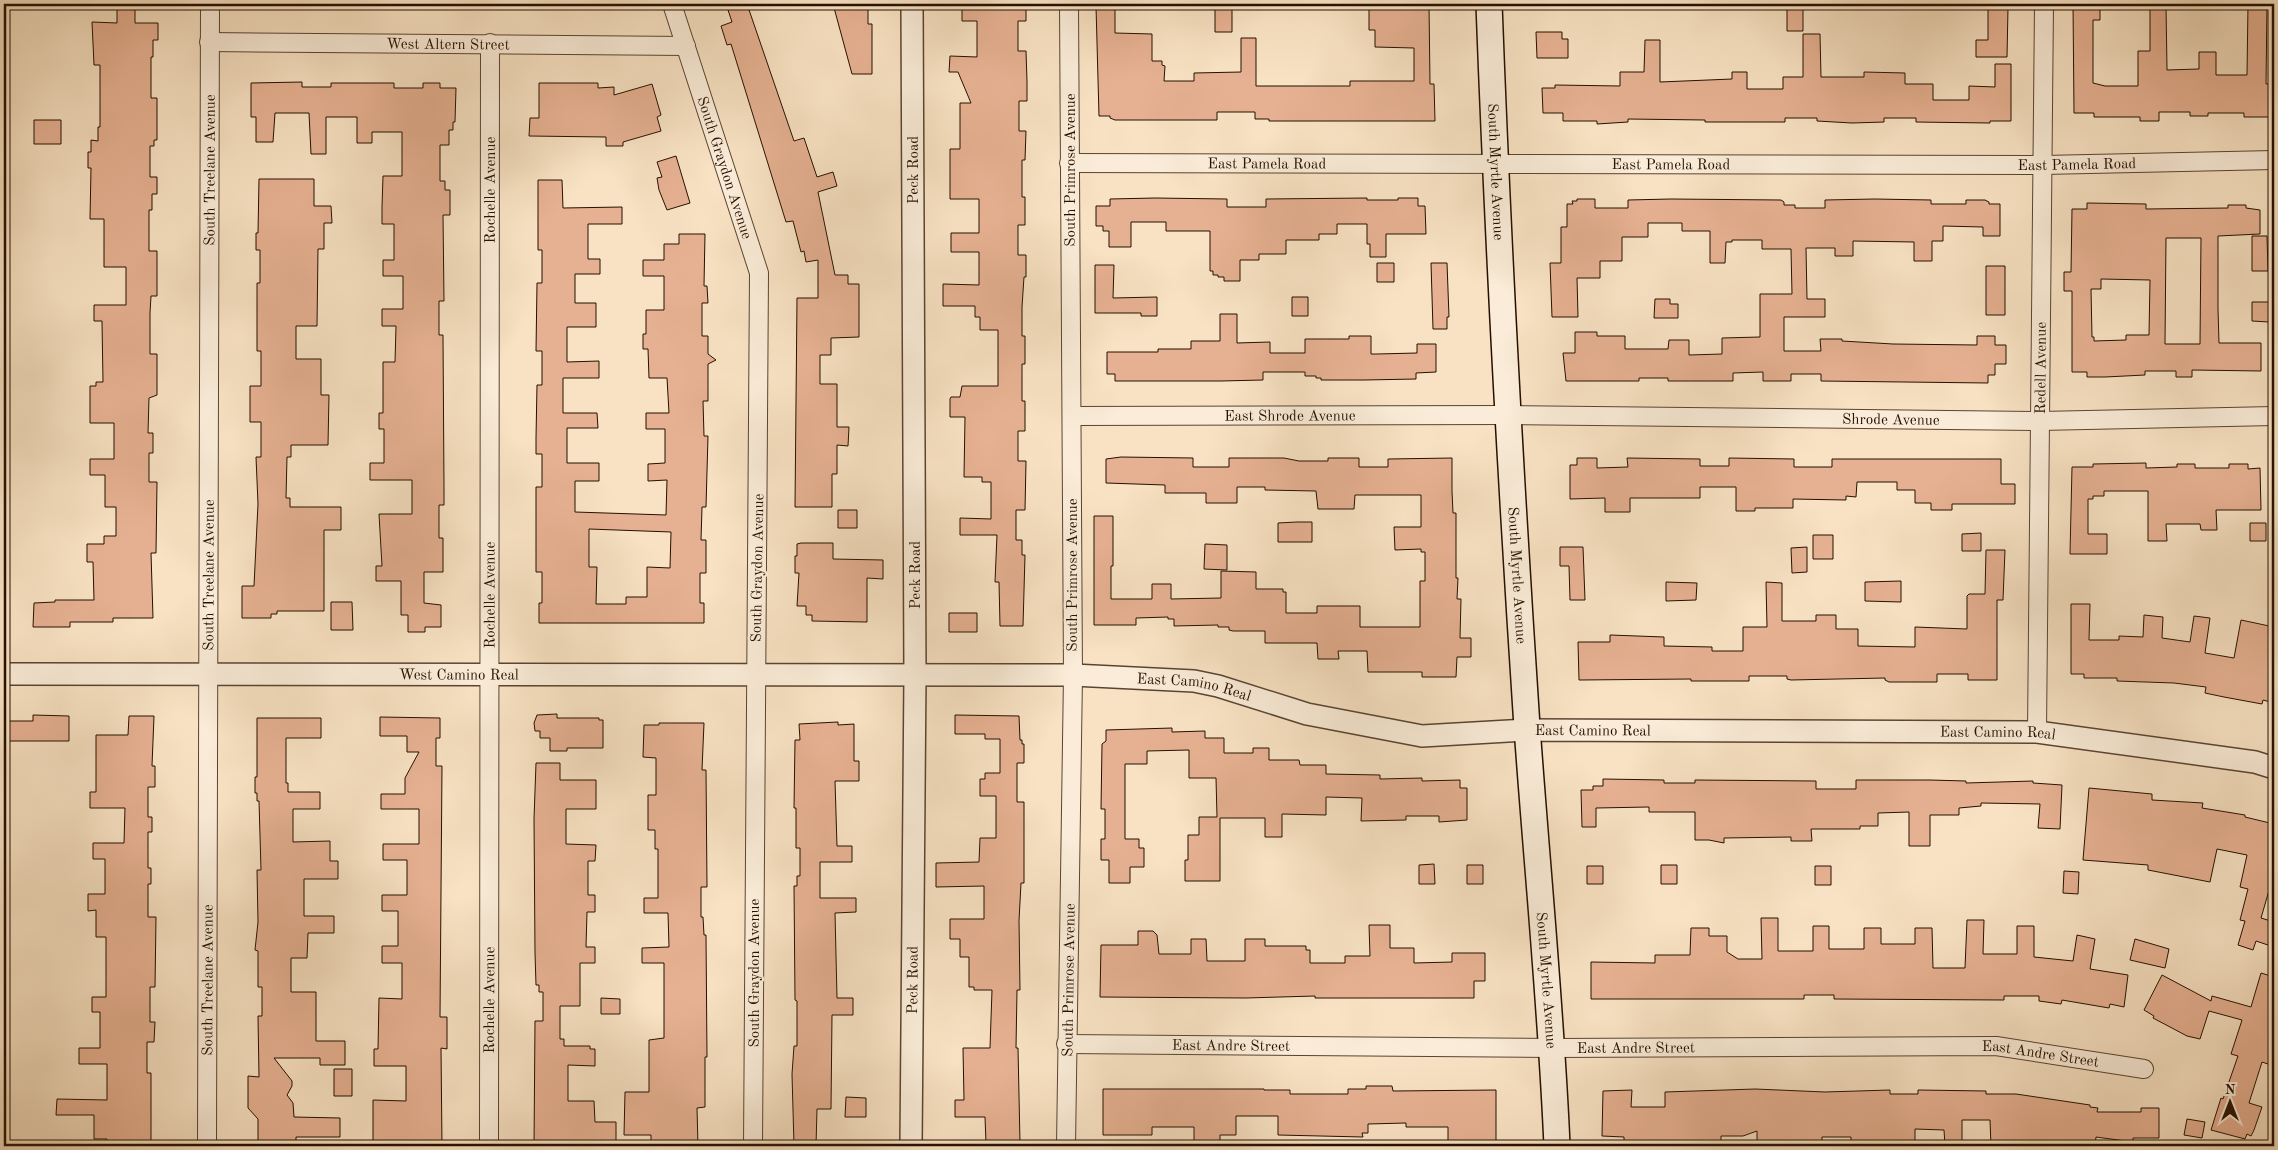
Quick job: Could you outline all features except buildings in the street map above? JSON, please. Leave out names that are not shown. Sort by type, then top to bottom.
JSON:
[{"type":"main road","name":"South Myrtle Avenue","points":[[1489,4],[1508,415],[1528,730],[1553,1048],[1557,1146]]},
{"type":"street","name":"South Treelane Avenue","points":[[206,1146],[210,4]]},
{"type":"street","name":"South Graydon Avenue","points":[[672,4],[759,273],[753,1146]]},
{"type":"street","name":"Peck Road","points":[[911,1146],[915,675],[912,4]]},
{"type":"street","name":"South Primrose Avenue","points":[[1066,1146],[1066,1044],[1073,675],[1069,4]]},
{"type":"street","name":"Redell Avenue","points":[[2037,732],[2044,4]]},
{"type":"street","name":"West Altern Street","points":[[209,42],[686,46]]},
{"type":"street","name":"Rochelle Avenue","points":[[488,1146],[491,676],[490,43]]},
{"type":"street","name":"East Pamela Road","points":[[1069,163],[2043,165],[2274,160]]},
{"type":"street","name":"East Shrode Avenue","points":[[1072,416],[1508,415]]},
{"type":"street","name":"Shrode Avenue","points":[[1508,415],[2040,421],[2274,416]]},
{"type":"street","name":"West Camino Real","points":[[4,674],[915,675]]},
{"type":"street","name":"East Camino Real","points":[[915,675],[1073,675],[1194,681],[1218,686],[1307,714],[1422,736],[1528,730],[2037,732],[2254,762],[2274,768]]},
{"type":"street","name":"East Andre Street","points":[[1066,1044],[1553,1048],[1996,1046],[2144,1069]]}]
